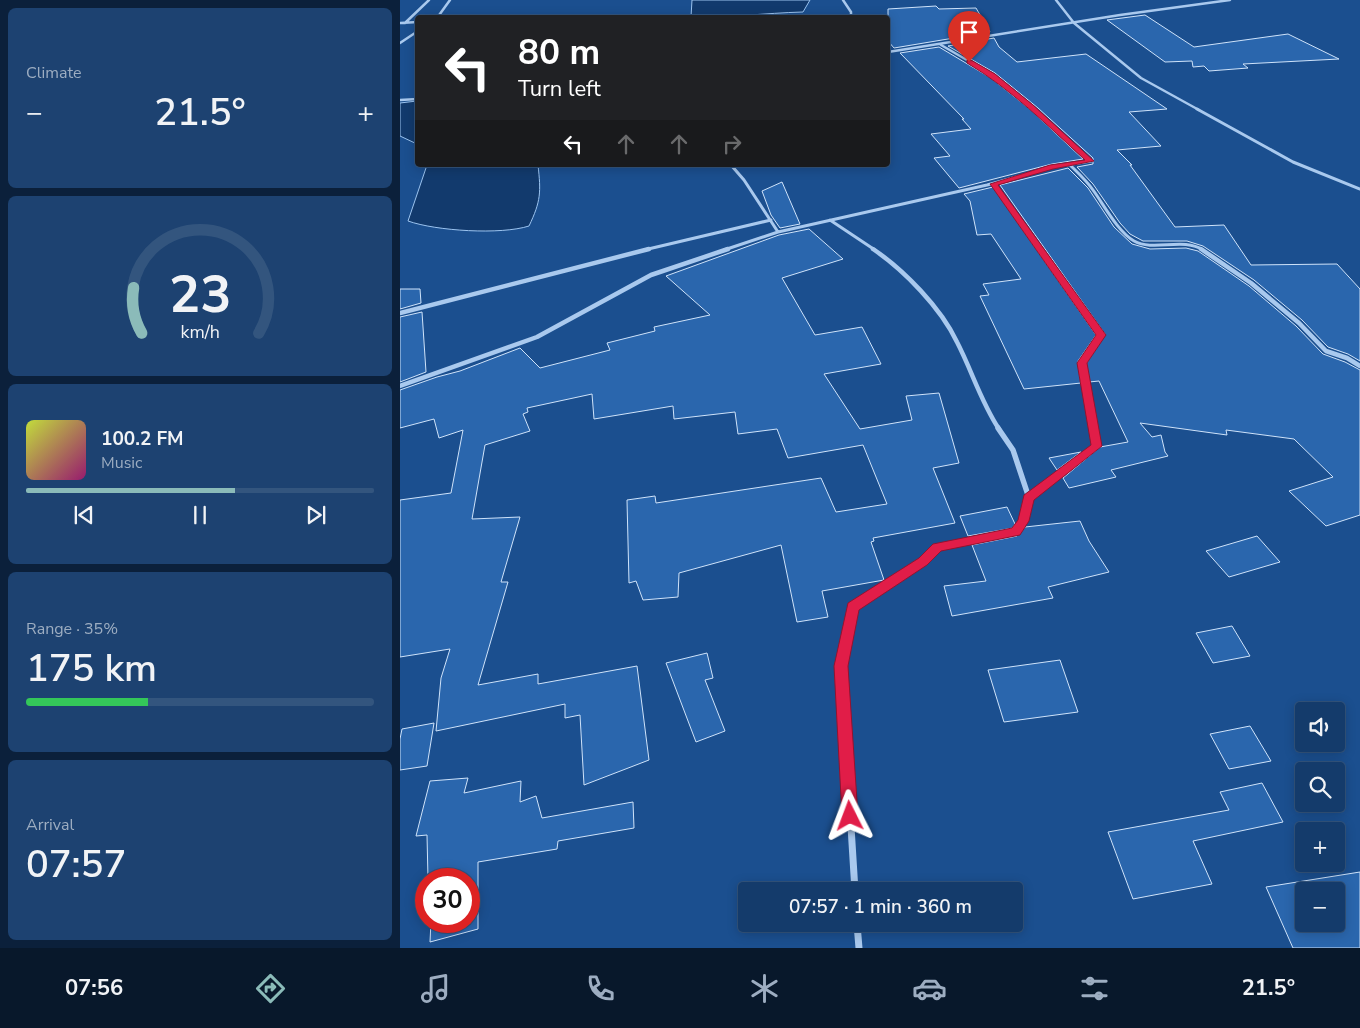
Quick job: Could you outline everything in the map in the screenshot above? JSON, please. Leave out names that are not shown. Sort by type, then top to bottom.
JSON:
[{"type":"street","points":[[405,23],[429,0]]},
{"type":"street","points":[[439,15],[450,0]]},
{"type":"street","points":[[843,0],[852,15]]},
{"type":"street","points":[[1056,0],[1074,23],[1141,78],[1293,162],[1360,189]]},
{"type":"street","points":[[890,52],[1120,15],[1230,0]]},
{"type":"street","points":[[400,23],[415,22]]},
{"type":"street","points":[[400,43],[415,33]]},
{"type":"street","points":[[400,386],[537,337],[651,275],[778,232],[994,184],[1052,167],[1091,161],[1031,106],[993,76],[941,45]]},
{"type":"street","points":[[400,100],[415,99]]},
{"type":"street","points":[[1069,164],[1092,188],[1113,220],[1134,241],[1145,244],[1185,244],[1200,248],[1251,283],[1299,323],[1326,351],[1347,358],[1360,366]]},
{"type":"street","points":[[733,167],[744,180],[778,232]]},
{"type":"street","points":[[994,184],[1101,335],[1082,363],[1096,446],[1028,498]]},
{"type":"street","points":[[400,313],[683,240],[771,220]]},
{"type":"street","points":[[830,220],[888,259],[932,304],[957,341],[973,380],[995,423],[1013,450],[1028,498],[1023,521],[1016,532],[937,547],[923,562],[858,603],[851,611],[841,666],[854,882]]},
{"type":"street","points":[[858,932],[859,948]]},
{"type":"water","points":[[692,0],[810,0],[803,12],[750,15],[691,15]]},
{"type":"water","points":[[415,101],[415,143],[400,136],[400,103]]},
{"type":"water","points":[[426,167],[538,167],[539,196],[536,210],[529,226],[517,229],[468,231],[408,221]]},
{"type":"building","points":[[936,6],[939,9],[976,8],[990,32],[894,48],[890,43],[890,15],[888,15],[888,9]]},
{"type":"building","points":[[1145,15],[1194,47],[1288,34],[1339,59],[1243,64],[1248,68],[1209,71],[1204,66],[1193,67],[1192,61],[1165,62],[1107,20]]},
{"type":"building","points":[[994,38],[999,47],[1017,62],[1086,54],[1167,109],[1129,112],[1161,146],[1117,150],[1132,165],[1130,165],[1175,227],[1224,225],[1251,265],[1337,264],[1360,289],[1360,361],[1348,354],[1328,347],[1302,320],[1254,280],[1203,246],[1187,241],[1143,241],[1130,234],[1093,184],[1077,167],[1093,164],[1093,158],[1038,108],[995,73],[948,46]]},
{"type":"building","points":[[939,47],[991,78],[1031,110],[1083,159],[1052,164],[959,188],[934,158],[950,156],[931,134],[971,129],[962,119],[964,119],[900,53]]},
{"type":"building","points":[[1068,168],[1088,188],[1114,227],[1132,244],[1150,249],[1186,248],[1198,251],[1249,286],[1296,326],[1323,354],[1360,370],[1360,515],[1326,526],[1289,491],[1333,477],[1294,439],[1226,430],[1227,435],[1140,423],[1152,437],[1161,435],[1165,452],[1168,456],[1111,470],[1116,477],[1069,488],[1063,478],[1100,447],[1128,442],[1099,381],[1089,382],[1086,364],[1105,334],[1000,185]]},
{"type":"building","points":[[782,182],[800,224],[780,228],[771,215],[762,191]]},
{"type":"building","points":[[993,187],[1096,335],[1078,361],[1081,383],[1024,389],[980,296],[989,295],[983,284],[1021,279],[991,234],[977,235],[970,201],[964,194]]},
{"type":"building","points":[[809,229],[843,259],[782,278],[815,335],[862,327],[881,364],[824,374],[860,429],[912,420],[906,396],[939,393],[959,463],[933,468],[955,523],[873,538],[874,541],[871,542],[884,580],[822,591],[828,617],[797,622],[781,545],[679,573],[678,597],[643,600],[636,581],[629,583],[627,500],[655,496],[656,503],[821,478],[836,512],[887,504],[863,445],[788,458],[777,429],[738,434],[735,412],[674,419],[673,406],[594,419],[592,394],[527,408],[528,412],[523,414],[530,431],[485,445],[472,519],[520,517],[501,582],[508,582],[478,685],[538,674],[538,684],[637,666],[649,760],[584,785],[580,715],[565,718],[565,704],[436,731],[441,678],[450,649],[400,657],[400,500],[451,493],[463,430],[439,438],[434,419],[400,428],[400,390],[460,371],[520,348],[540,368],[610,350],[607,343],[655,331],[654,327],[710,315],[666,276],[779,235]]},
{"type":"building","points":[[400,289],[420,289],[421,303],[400,309]]},
{"type":"building","points":[[422,312],[426,372],[400,382],[400,317]]},
{"type":"building","points":[[1081,452],[1057,470],[1049,458]]},
{"type":"building","points":[[1007,507],[1015,524],[1013,528],[968,536],[960,516]]},
{"type":"building","points":[[1080,521],[1089,541],[1109,572],[1048,587],[1053,598],[952,616],[944,586],[986,581],[972,545],[1017,536],[1025,527]]},
{"type":"building","points":[[1257,536],[1280,562],[1229,577],[1206,551]]},
{"type":"building","points":[[1232,626],[1250,656],[1213,663],[1196,633]]},
{"type":"building","points":[[707,653],[713,678],[705,680],[725,731],[696,742],[666,663]]},
{"type":"building","points":[[1060,660],[1078,712],[1004,722],[988,670]]},
{"type":"building","points":[[434,723],[427,766],[400,770],[400,739],[402,729]]},
{"type":"building","points":[[1250,726],[1271,761],[1229,769],[1210,734]]},
{"type":"building","points":[[468,778],[464,793],[521,781],[520,802],[536,796],[542,818],[633,802],[634,828],[558,841],[557,849],[478,862],[478,868],[428,868],[427,835],[416,836],[430,781]]},
{"type":"building","points":[[1262,783],[1283,822],[1193,841],[1212,884],[1133,899],[1108,832],[1229,810],[1220,792]]},
{"type":"building","points":[[1360,872],[1360,948],[1293,948],[1266,887],[1295,882],[1295,932],[1345,932],[1345,882],[1297,882]]},
{"type":"building","points":[[430,933],[463,933],[430,942]]},
{"type":"route","points":[[850,816],[841,666],[853,607],[923,562],[937,547],[1016,532],[1023,521],[1028,498],[1096,446],[1082,363],[1101,335],[994,184],[1052,167],[1091,161],[1031,106],[993,76],[969,62]]}]
